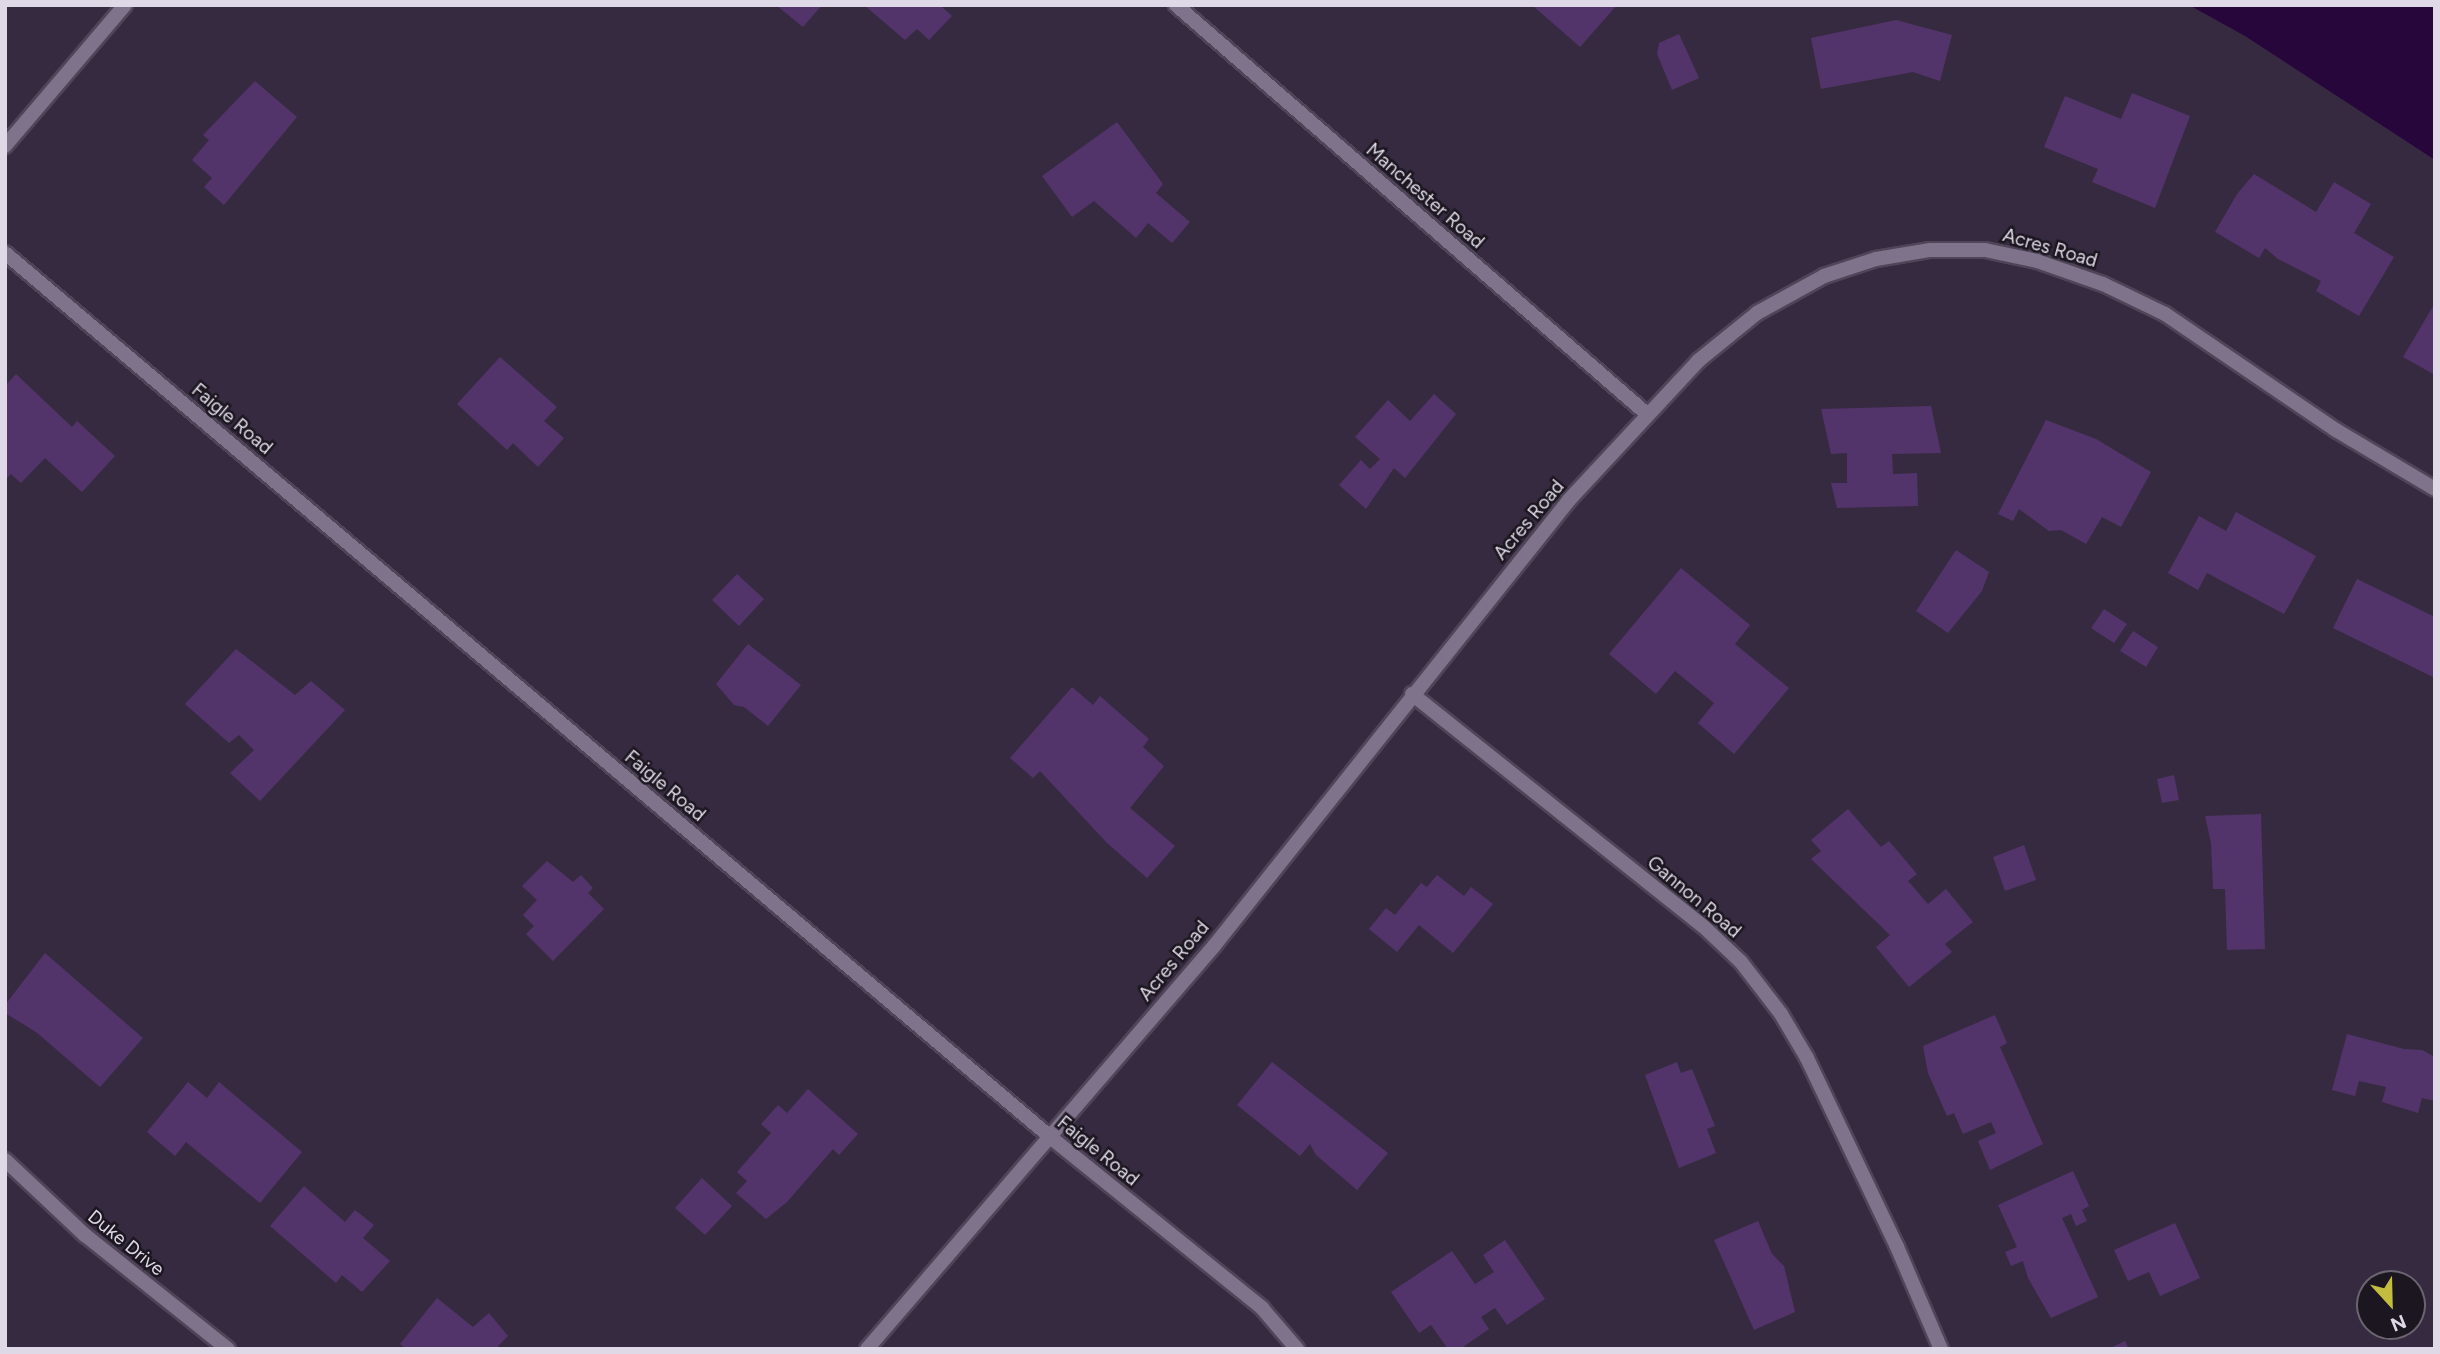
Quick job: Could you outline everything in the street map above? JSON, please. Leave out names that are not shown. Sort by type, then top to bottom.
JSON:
[{"type":"street","points":[[5,146],[125,5]]},
{"type":"street","name":"Manchester Road","points":[[1176,5],[1648,415]]},
{"type":"street","name":"Acres Road","points":[[867,1349],[1214,946],[1569,500],[1722,339],[1757,313],[1824,276],[1890,256],[1930,250],[1985,250],[2037,261],[2103,284],[2165,314],[2336,430],[2435,489]]},
{"type":"street","name":"Faigle Road","points":[[5,253],[1049,1136],[1262,1308],[1297,1349]]},
{"type":"street","name":"Gannon Road","points":[[1412,694],[1703,926],[1741,962],[1781,1014],[1807,1058],[1897,1247],[1941,1349]]},
{"type":"street","name":"Duke Drive","points":[[5,1160],[85,1236],[228,1349]]},
{"type":"shaded area","points":[[2189,5],[2435,5],[2435,160],[2245,36]]},
{"type":"building","points":[[776,5],[822,5],[803,27]]},
{"type":"building","points":[[864,5],[940,5],[952,16],[929,40],[917,29],[905,40]]},
{"type":"building","points":[[1532,5],[1617,5],[1580,47]]},
{"type":"building","points":[[1896,20],[1952,35],[1940,81],[1913,72],[1821,89],[1811,38]]},
{"type":"building","points":[[1679,34],[1699,78],[1672,90],[1657,54],[1659,43]]},
{"type":"building","points":[[255,81],[297,117],[224,205],[204,187],[212,178],[192,160],[209,140],[203,135]]},
{"type":"building","points":[[2132,93],[2190,116],[2155,208],[2092,182],[2098,169],[2044,147],[2065,96],[2121,119]]},
{"type":"building","points":[[1117,122],[1163,184],[1156,193],[1190,222],[1172,243],[1148,223],[1136,238],[1094,201],[1072,217],[1042,176]]},
{"type":"building","points":[[2254,174],[2316,212],[2334,182],[2371,204],[2354,233],[2394,257],[2359,316],[2316,291],[2321,281],[2278,259],[2265,248],[2259,258],[2215,232],[2237,194]]},
{"type":"building","points":[[2435,303],[2435,375],[2403,357]]},
{"type":"building","points":[[500,357],[557,407],[544,421],[564,438],[538,467],[513,443],[507,450],[457,404]]},
{"type":"building","points":[[16,374],[72,427],[77,421],[115,456],[82,492],[45,458],[21,483],[11,474],[5,480],[5,386]]},
{"type":"building","points":[[1434,394],[1456,414],[1405,478],[1394,468],[1366,509],[1339,485],[1361,460],[1370,469],[1380,459],[1355,437],[1388,400],[1410,421]]},
{"type":"building","points":[[1931,406],[1941,453],[1892,454],[1893,474],[1917,473],[1918,506],[1837,508],[1831,483],[1847,483],[1847,453],[1831,454],[1821,409]]},
{"type":"building","points":[[2046,420],[2096,439],[2151,472],[2121,527],[2102,517],[2086,544],[2061,530],[2049,531],[2019,509],[2013,521],[1998,514]]},
{"type":"building","points":[[2236,512],[2316,556],[2284,614],[2207,573],[2198,590],[2168,573],[2199,516],[2226,531]]},
{"type":"building","points":[[1956,550],[1989,572],[1982,591],[1948,633],[1916,611]]},
{"type":"building","points":[[1681,568],[1750,625],[1735,644],[1789,688],[1734,754],[1698,723],[1714,703],[1675,671],[1656,694],[1609,654]]},
{"type":"building","points":[[737,574],[764,599],[739,626],[712,600]]},
{"type":"building","points":[[2357,579],[2435,617],[2433,677],[2333,628]]},
{"type":"building","points":[[2104,609],[2127,624],[2114,643],[2091,628]]},
{"type":"building","points":[[2133,631],[2158,647],[2146,667],[2120,651]]},
{"type":"building","points":[[748,644],[801,685],[768,726],[744,707],[734,705],[716,684]]},
{"type":"building","points":[[236,649],[295,695],[311,681],[345,710],[260,801],[230,773],[254,750],[239,735],[229,743],[185,704]]},
{"type":"building","points":[[1072,687],[1093,705],[1100,696],[1149,739],[1143,747],[1164,766],[1130,808],[1175,846],[1147,878],[1107,843],[1040,771],[1033,778],[1010,758]]},
{"type":"building","points":[[2174,775],[2179,800],[2162,803],[2157,779]]},
{"type":"building","points":[[1848,809],[1881,847],[1889,841],[1917,874],[1908,881],[1928,904],[1946,889],[1973,922],[1945,944],[1952,952],[1909,987],[1876,947],[1890,935],[1811,859],[1821,851],[1811,840]]},
{"type":"building","points":[[2261,814],[2265,949],[2227,950],[2225,889],[2213,889],[2211,843],[2205,816]]},
{"type":"building","points":[[2024,845],[2036,880],[2005,891],[1993,857]]},
{"type":"building","points":[[547,861],[573,882],[581,875],[593,888],[588,893],[604,909],[553,961],[526,934],[534,926],[523,915],[537,900],[522,886]]},
{"type":"building","points":[[1437,875],[1464,896],[1471,887],[1493,904],[1453,953],[1419,925],[1397,952],[1369,929],[1386,908],[1395,915],[1421,883],[1427,887]]},
{"type":"building","points":[[45,953],[143,1038],[100,1087],[36,1032],[5,1013],[5,1005]]},
{"type":"building","points":[[1995,1015],[2007,1043],[2000,1047],[2043,1144],[1990,1170],[1978,1141],[1996,1133],[1991,1122],[1963,1134],[1954,1113],[1947,1116],[1928,1073],[1923,1046]]},
{"type":"building","points":[[2347,1034],[2404,1049],[2422,1050],[2435,1057],[2435,1101],[2422,1098],[2418,1113],[2382,1102],[2386,1087],[2359,1081],[2355,1096],[2332,1090]]},
{"type":"building","points":[[1272,1062],[1388,1153],[1357,1190],[1316,1155],[1310,1144],[1300,1156],[1237,1105]]},
{"type":"building","points":[[1677,1062],[1681,1073],[1692,1069],[1715,1126],[1707,1129],[1716,1153],[1679,1168],[1645,1075]]},
{"type":"building","points":[[188,1082],[207,1098],[219,1082],[302,1152],[260,1203],[186,1142],[175,1156],[147,1132]]},
{"type":"building","points":[[808,1089],[858,1134],[839,1155],[833,1149],[787,1202],[766,1219],[736,1193],[747,1181],[737,1172],[771,1133],[761,1124],[778,1105],[787,1113]]},
{"type":"building","points":[[2073,1171],[2089,1206],[2082,1210],[2087,1221],[2076,1226],[2071,1214],[2062,1218],[2098,1297],[2051,1318],[2028,1278],[2023,1261],[2011,1266],[2005,1252],[2017,1247],[1998,1205]]},
{"type":"building","points":[[702,1178],[732,1206],[705,1235],[675,1208]]},
{"type":"building","points":[[304,1186],[345,1222],[355,1210],[374,1225],[363,1238],[390,1261],[362,1292],[342,1275],[336,1283],[270,1226]]},
{"type":"building","points":[[1758,1221],[1772,1254],[1784,1266],[1795,1312],[1754,1330],[1714,1240]]},
{"type":"building","points":[[2175,1223],[2200,1278],[2160,1296],[2149,1272],[2128,1281],[2114,1250]]},
{"type":"building","points":[[1505,1240],[1545,1299],[1507,1325],[1495,1308],[1481,1317],[1489,1329],[1460,1349],[1448,1349],[1431,1325],[1419,1333],[1391,1292],[1452,1251],[1475,1284],[1494,1272],[1483,1255]]},
{"type":"building","points":[[437,1298],[473,1327],[489,1313],[508,1336],[498,1346],[501,1349],[406,1349],[400,1344]]},
{"type":"building","points":[[2125,1341],[2129,1349],[2108,1349]]}]
